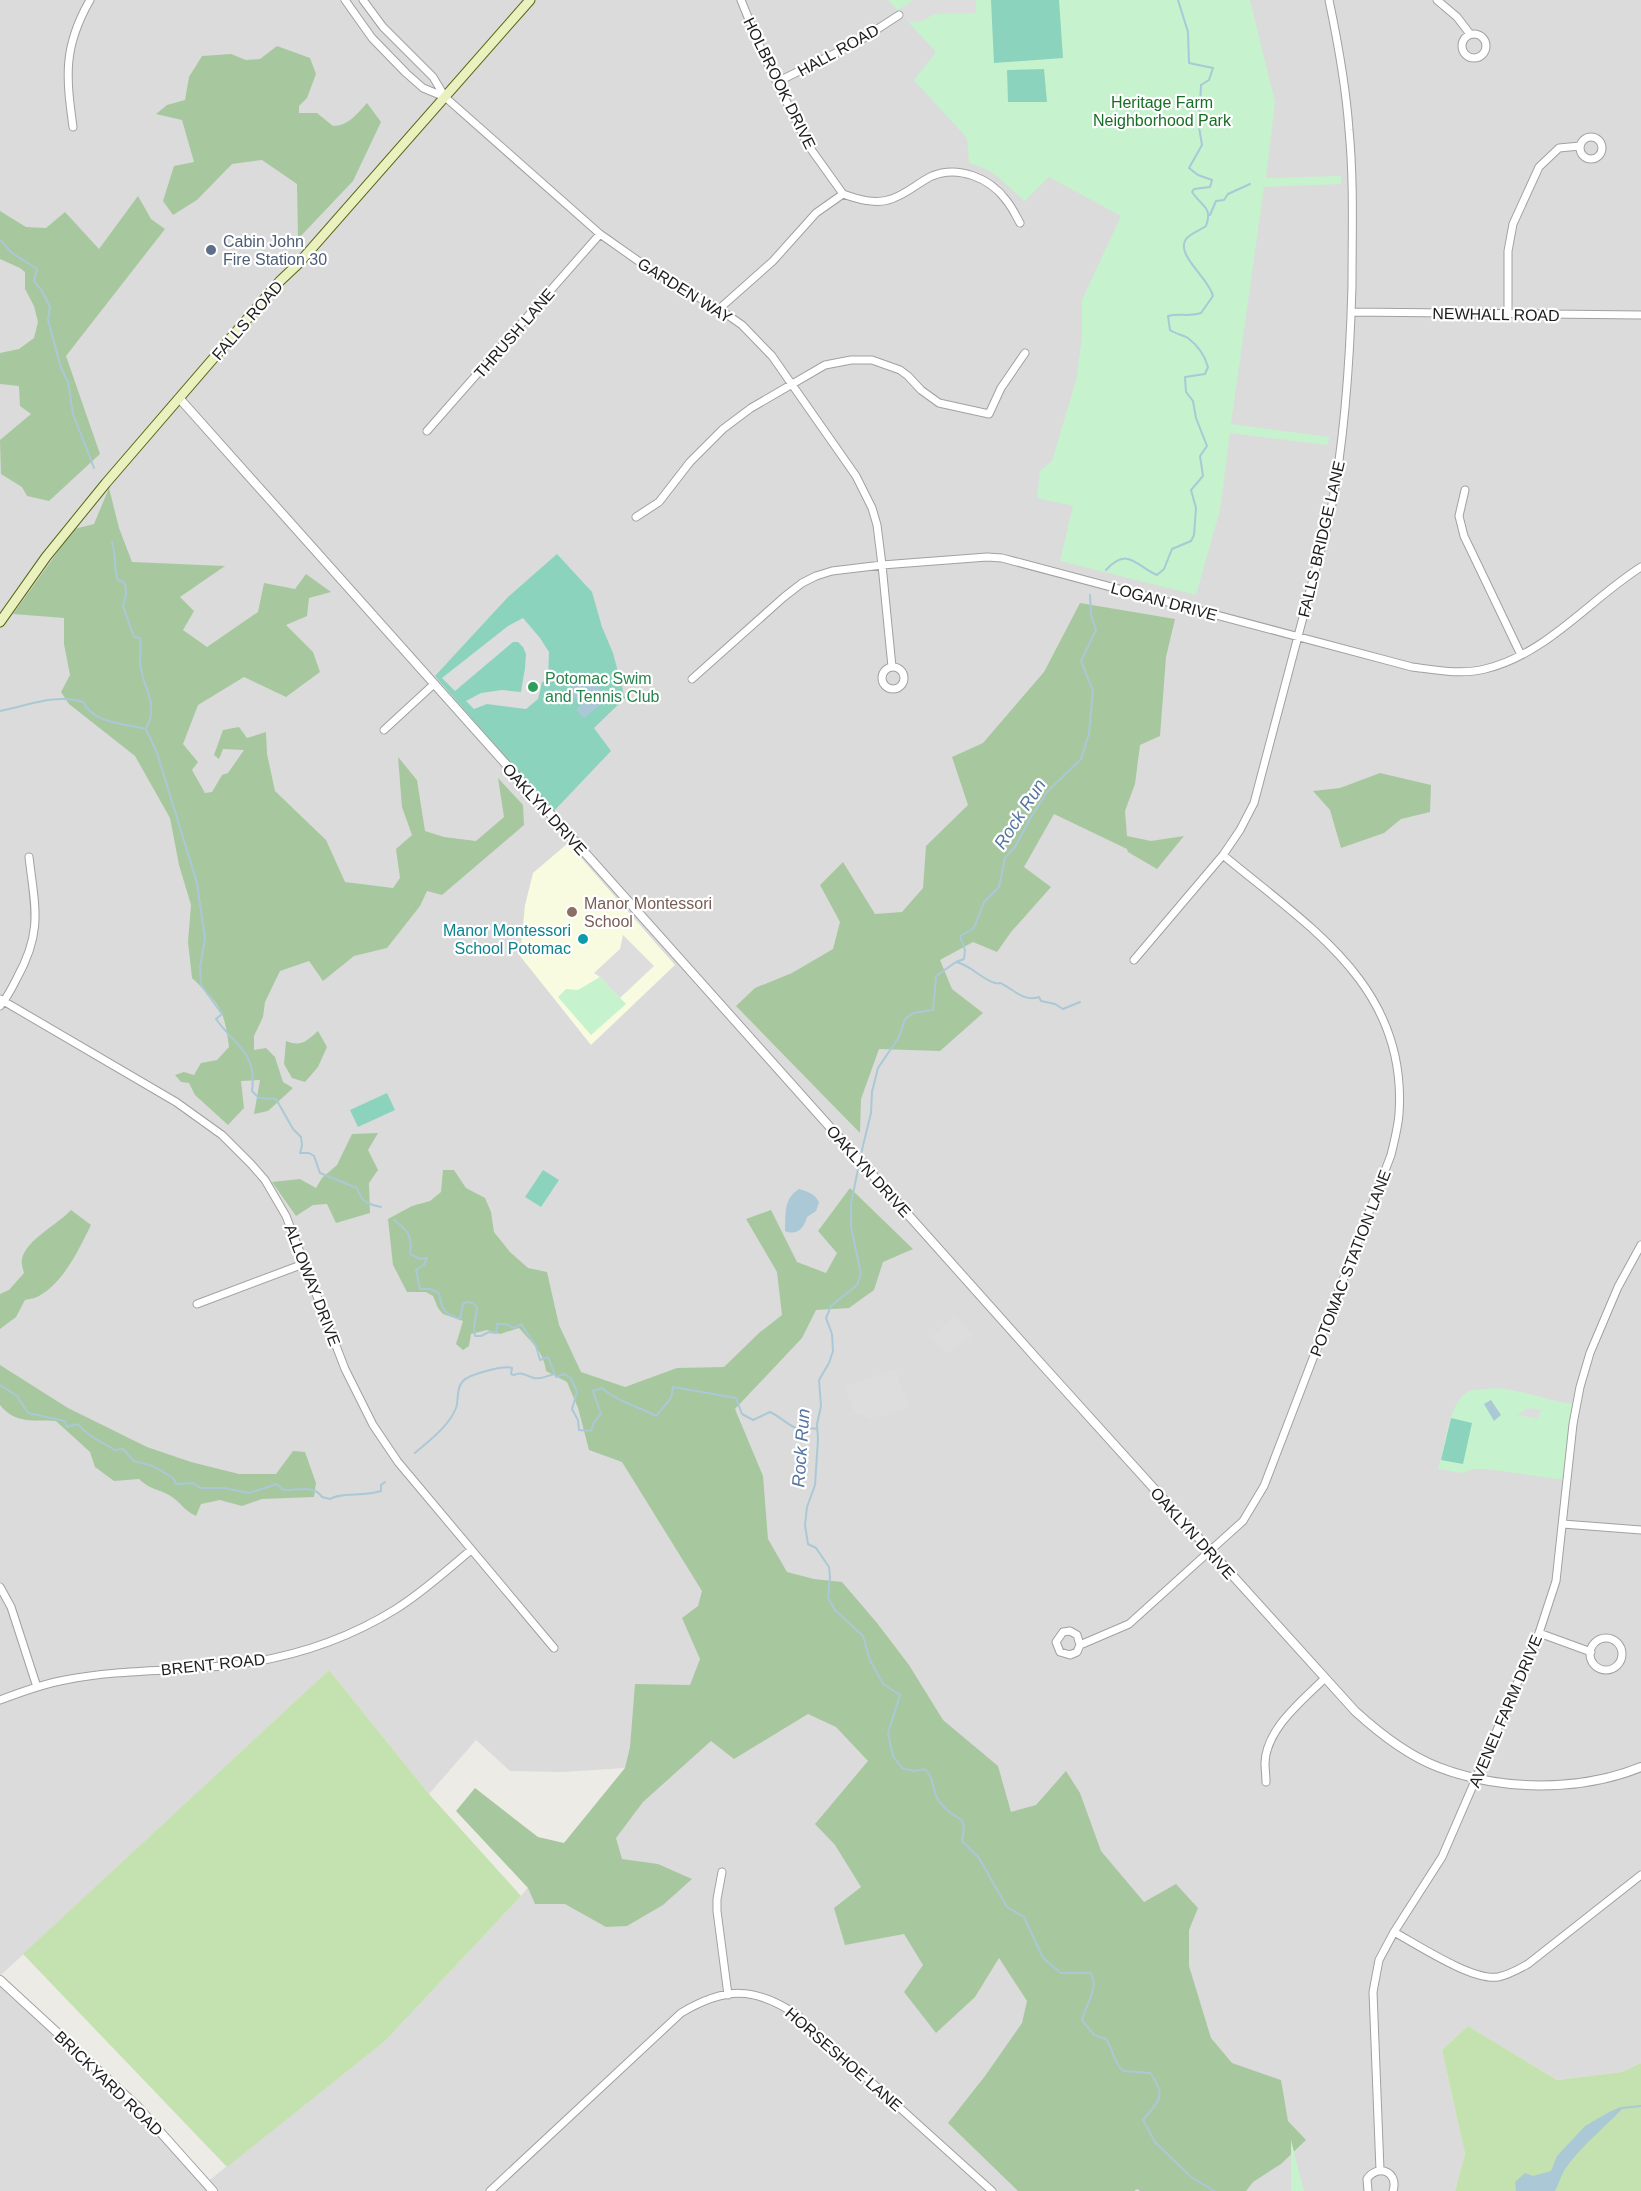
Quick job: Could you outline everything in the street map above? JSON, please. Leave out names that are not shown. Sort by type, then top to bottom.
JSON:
[{"type":"main road","name":"FALLS ROAD","points":[[0,622],[46,557],[106,483],[280,281],[298,264],[530,0]]},
{"type":"street","points":[[73,127],[67,65],[72,42],[90,0]]},
{"type":"street","points":[[345,0],[372,38],[406,73],[423,88],[445,97]]},
{"type":"street","points":[[363,0],[383,27],[433,77],[445,97]]},
{"type":"street","name":"HOLBROOK DRIVE","points":[[741,0],[762,52],[808,145],[843,195]]},
{"type":"street","name":"FALLS BRIDGE LANE","points":[[1134,960],[1223,855],[1240,830],[1254,803],[1340,468],[1348,395],[1353,217],[1350,131],[1342,64],[1329,0]]},
{"type":"street","points":[[1437,0],[1457,17],[1470,34]]},
{"type":"street","name":"HALL ROAD","points":[[777,82],[856,43],[899,15]]},
{"type":"street","name":"GARDEN WAY","points":[[445,97],[600,234],[654,272],[719,309],[758,339],[866,493],[877,525],[892,667]]},
{"type":"street","points":[[1509,314],[1510,237],[1527,191],[1539,167],[1558,148],[1580,146]]},
{"type":"street","points":[[719,309],[772,261],[816,213],[843,195],[862,200],[886,201],[903,195],[936,175],[950,172],[964,173],[977,176],[996,189],[1006,199],[1020,223]]},
{"type":"street","name":"THRUSH LANE","points":[[427,431],[600,234]]},
{"type":"street","name":"NEWHALL ROAD","points":[[1351,312],[1641,315]]},
{"type":"street","points":[[636,517],[659,502],[690,462],[723,429],[751,408],[825,365],[851,360],[872,360],[900,370],[939,403],[989,414],[1002,388],[1025,354]]},
{"type":"street","name":"OAKLYN DRIVE","points":[[180,399],[1324,1679],[1372,1726],[1400,1747],[1437,1767],[1492,1782],[1574,1784],[1610,1777],[1641,1767]]},
{"type":"street","points":[[1465,490],[1459,516],[1464,536],[1521,655]]},
{"type":"street","name":"LOGAN DRIVE","points":[[692,680],[802,583],[832,571],[882,565],[987,557],[1002,558],[1412,667],[1464,672],[1485,669],[1521,655],[1556,634],[1613,586],[1641,567]]},
{"type":"street","points":[[384,730],[434,684]]},
{"type":"street","name":"POTOMAC STATION LANE","points":[[1080,1645],[1129,1624],[1243,1521],[1264,1486],[1391,1155],[1399,1115],[1399,1076],[1394,1052],[1384,1021],[1360,978],[1329,943],[1223,855]]},
{"type":"street","points":[[1,1002],[29,956],[35,937],[36,915],[29,857]]},
{"type":"street","name":"ALLOWAY DRIVE","points":[[1,1002],[176,1102],[222,1135],[265,1180],[286,1216],[345,1369],[373,1425],[398,1462],[554,1648]]},
{"type":"street","name":"AVENEL FARM DRIVE","points":[[1393,2191],[1394,2178],[1388,2172],[1380,2170],[1373,1992],[1380,1960],[1394,1932],[1442,1857],[1539,1633],[1556,1581],[1573,1424],[1580,1387],[1590,1353],[1618,1287],[1641,1245]]},
{"type":"street","points":[[197,1304],[306,1263]]},
{"type":"street","points":[[1563,1524],[1641,1530]]},
{"type":"street","name":"BRENT ROAD","points":[[0,1700],[64,1680],[97,1675],[246,1663],[315,1647],[351,1632],[395,1609],[432,1583],[471,1550]]},
{"type":"street","points":[[0,1587],[11,1607],[37,1687]]},
{"type":"street","points":[[1539,1633],[1591,1652]]},
{"type":"street","points":[[1606,1638],[1620,1646],[1622,1657],[1618,1666],[1604,1670],[1595,1665],[1591,1652],[1596,1642],[1606,1638]]},
{"type":"street","points":[[1266,1782],[1265,1761],[1273,1736],[1294,1708],[1324,1679]]},
{"type":"street","points":[[722,1872],[717,1911],[728,1995]]},
{"type":"street","points":[[1394,1932],[1467,1971],[1480,1976],[1496,1977],[1509,1974],[1528,1964],[1641,1875]]},
{"type":"street","name":"BRICKYARD ROAD","points":[[0,1980],[138,2107],[213,2191]]},
{"type":"street","name":"HORSESHOE LANE","points":[[490,2191],[681,2013],[704,1999],[740,1992],[758,1995],[779,2003],[797,2015],[992,2191]]},
{"type":"street","points":[[1368,2191],[1367,2179],[1372,2173],[1380,2170]]},
{"type":"shaded area","points":[[0,0],[1641,0],[1641,2063],[1622,2072],[1557,2080],[1468,2026],[1442,2050],[1465,2154],[1455,2191],[0,2191],[0,1980],[138,2107],[207,2182],[385,2041],[521,1896],[625,1768],[562,1772],[510,1771],[476,1740],[429,1794],[329,1670],[0,1976]]},
{"type":"shaded area","points":[[913,0],[976,0],[976,13],[935,14],[922,21],[908,22],[898,10]]},
{"type":"shaded area","points":[[523,618],[549,652],[548,681],[542,682],[538,699],[526,709],[487,704],[474,709],[466,701],[481,693],[502,690],[521,692],[526,654],[518,642],[513,642],[455,691],[442,678],[508,626]]},
{"type":"shaded area","points":[[568,843],[675,965],[591,1045],[520,956],[525,905],[533,873]]},
{"type":"shaded area","points":[[623,935],[654,966],[620,998],[594,973],[620,949]]},
{"type":"shaded area","points":[[955,1315],[973,1336],[946,1353],[931,1338]]},
{"type":"shaded area","points":[[895,1369],[909,1407],[873,1420],[854,1412],[845,1387]]},
{"type":"shaded area","points":[[1528,1408],[1541,1410],[1538,1419],[1517,1415]]},
{"type":"green space","name":"Heritage Farm Neighborhood Park","points":[[888,0],[1250,0],[1275,102],[1266,178],[1341,176],[1341,184],[1264,187],[1231,424],[1329,437],[1328,445],[1230,433],[1220,510],[1196,595],[1060,561],[1073,506],[1037,498],[1040,471],[1052,461],[1076,380],[1082,338],[1082,300],[1121,216],[1049,177],[1025,201],[994,174],[969,163],[967,138],[914,80],[936,52]]},
{"type":"green space","points":[[991,0],[1059,0],[1063,58],[994,63]]},
{"type":"green space","points":[[277,46],[310,58],[316,74],[307,98],[299,106],[299,113],[317,113],[333,126],[352,119],[367,103],[381,122],[353,181],[298,239],[297,184],[262,160],[232,164],[197,200],[173,215],[163,201],[174,166],[194,162],[182,120],[156,114],[167,105],[185,100],[189,77],[202,56],[231,54],[246,60],[260,59]]},
{"type":"green space","points":[[1044,69],[1047,102],[1008,102],[1007,70]]},
{"type":"green space","points":[[138,196],[151,219],[165,229],[66,356],[100,454],[49,501],[27,496],[22,487],[1,474],[0,440],[31,414],[20,406],[19,386],[0,384],[0,353],[19,349],[34,338],[38,322],[34,306],[25,289],[25,272],[0,259],[0,211],[26,227],[46,228],[65,212],[99,249]]},
{"type":"green space","points":[[109,488],[119,528],[132,562],[225,566],[180,597],[194,611],[183,630],[207,647],[258,612],[264,583],[295,589],[306,574],[331,592],[309,598],[307,616],[286,625],[313,652],[320,672],[286,697],[244,677],[198,705],[183,744],[198,762],[192,770],[205,793],[212,792],[222,775],[228,773],[244,750],[223,749],[219,759],[214,755],[223,730],[239,727],[247,738],[266,732],[267,754],[275,791],[326,840],[345,882],[393,888],[400,878],[396,849],[412,835],[402,807],[398,757],[417,780],[425,831],[444,837],[476,841],[504,817],[498,778],[523,805],[524,825],[442,895],[427,891],[420,906],[387,948],[354,956],[323,981],[309,961],[280,971],[265,1002],[263,1017],[254,1036],[254,1050],[266,1048],[275,1057],[283,1082],[293,1088],[268,1111],[254,1114],[260,1080],[241,1081],[244,1108],[228,1125],[195,1095],[189,1083],[181,1082],[175,1075],[184,1072],[194,1075],[201,1063],[217,1060],[229,1047],[225,1024],[219,1008],[192,978],[188,942],[191,905],[179,865],[170,818],[135,756],[69,704],[61,692],[70,675],[64,644],[64,618],[13,614],[74,529],[94,524]]},
{"type":"green space","name":"Potomac Swim and Tennis Club","points":[[557,554],[592,592],[602,627],[613,653],[625,698],[594,728],[611,751],[553,812],[435,676],[508,597]]},
{"type":"green space","points":[[1080,603],[1175,619],[1166,657],[1160,736],[1140,745],[1135,784],[1125,811],[1127,836],[1151,841],[1184,836],[1157,869],[1128,852],[1127,849],[1054,814],[1024,867],[1051,887],[1011,932],[997,952],[973,942],[940,960],[952,989],[983,1013],[940,1051],[879,1049],[861,1099],[860,1133],[736,1006],[755,988],[792,973],[833,949],[840,922],[820,885],[843,862],[875,914],[902,912],[923,888],[926,846],[968,805],[952,757],[983,743],[1044,672]]},
{"type":"green space","points":[[1380,773],[1431,785],[1430,812],[1401,819],[1384,833],[1341,848],[1330,810],[1313,791],[1340,788]]},
{"type":"green space","points":[[600,977],[626,1004],[591,1035],[558,997],[566,989],[578,990]]},
{"type":"green space","points":[[318,1031],[327,1047],[318,1067],[305,1082],[292,1078],[284,1064],[286,1041],[304,1042]]},
{"type":"green space","points":[[387,1093],[395,1110],[358,1127],[350,1110]]},
{"type":"green space","points":[[378,1133],[368,1150],[378,1170],[369,1183],[370,1213],[336,1223],[327,1204],[313,1205],[296,1216],[272,1182],[300,1179],[316,1188],[322,1178],[337,1165],[352,1134]]},
{"type":"green space","points":[[443,1170],[454,1170],[466,1188],[485,1198],[491,1212],[494,1232],[510,1252],[528,1268],[547,1272],[559,1325],[581,1372],[625,1387],[677,1368],[724,1367],[759,1333],[782,1315],[777,1272],[746,1219],[771,1210],[797,1262],[826,1273],[837,1253],[818,1231],[850,1188],[913,1249],[883,1262],[874,1290],[849,1308],[816,1310],[802,1338],[735,1409],[763,1476],[768,1539],[787,1572],[814,1579],[842,1582],[909,1665],[943,1720],[998,1766],[1011,1812],[1036,1805],[1066,1771],[1080,1793],[1101,1851],[1144,1902],[1176,1884],[1198,1908],[1189,1930],[1189,1966],[1211,2038],[1232,2063],[1281,2080],[1288,2121],[1306,2140],[1281,2164],[1253,2182],[1246,2191],[1140,2191],[1137,2189],[1134,2191],[1018,2191],[948,2123],[1022,2023],[1027,2001],[999,1958],[975,1997],[936,2033],[904,1992],[923,1965],[904,1934],[845,1945],[834,1908],[861,1887],[835,1845],[815,1824],[868,1761],[836,1727],[808,1714],[734,1759],[711,1741],[643,1802],[616,1838],[622,1859],[658,1864],[692,1879],[663,1905],[627,1926],[606,1927],[565,1904],[535,1904],[528,1888],[456,1811],[475,1788],[538,1837],[564,1843],[625,1768],[630,1747],[635,1684],[690,1685],[700,1659],[682,1618],[698,1606],[702,1591],[622,1462],[589,1450],[578,1408],[567,1382],[546,1371],[540,1353],[519,1328],[500,1334],[487,1330],[471,1334],[469,1346],[463,1350],[456,1344],[463,1321],[443,1314],[433,1296],[426,1292],[407,1292],[393,1265],[388,1219],[412,1206],[430,1201],[441,1192]]},
{"type":"green space","points":[[543,1170],[559,1180],[541,1207],[525,1197]]},
{"type":"green space","points":[[71,1210],[91,1225],[76,1254],[63,1274],[48,1290],[35,1298],[25,1300],[16,1317],[0,1329],[0,1294],[9,1290],[24,1273],[22,1261],[29,1245]]},
{"type":"green space","points":[[0,1365],[68,1408],[147,1447],[191,1462],[239,1474],[276,1474],[293,1451],[305,1452],[316,1483],[314,1497],[262,1499],[242,1506],[220,1500],[201,1504],[196,1516],[173,1497],[150,1487],[139,1479],[114,1481],[95,1467],[90,1452],[56,1421],[25,1420],[6,1411],[0,1405]]},
{"type":"green space","points":[[1496,1388],[1574,1404],[1565,1480],[1487,1469],[1473,1469],[1463,1473],[1438,1469],[1449,1425],[1458,1402],[1472,1390]]},
{"type":"green space","points":[[1451,1418],[1472,1423],[1463,1464],[1441,1460]]},
{"type":"green space","points":[[329,1670],[429,1794],[521,1896],[385,2041],[227,2167],[23,1954]]},
{"type":"green space","points":[[1468,2026],[1557,2080],[1622,2072],[1641,2063],[1641,2191],[1455,2191],[1465,2154],[1442,2050]]},
{"type":"green space","points":[[1291,2140],[1304,2191],[1291,2191]]},
{"type":"water","points":[[587,674],[608,698],[584,718],[576,710],[587,698],[584,695],[577,700],[572,696],[572,687]]},
{"type":"water","points":[[799,1189],[817,1199],[819,1202],[816,1211],[807,1217],[802,1228],[796,1232],[785,1231],[786,1207],[790,1197]]},
{"type":"water","points":[[1491,1400],[1501,1415],[1494,1421],[1484,1404]]},
{"type":"water","points":[[1641,2105],[1641,2107],[1622,2109],[1585,2145],[1565,2169],[1555,2191],[1516,2191],[1515,2182],[1525,2173],[1533,2176],[1551,2171],[1557,2156],[1585,2126],[1621,2107]]},
{"type":"waterway","name":"Rock Run","points":[[1106,570],[1120,559],[1126,559],[1132,560],[1157,575],[1164,569],[1172,549],[1191,541],[1194,535],[1196,508],[1191,490],[1203,476],[1200,456],[1207,446],[1196,418],[1193,401],[1186,392],[1185,377],[1205,374],[1208,367],[1203,355],[1191,341],[1170,330],[1168,316],[1201,313],[1213,296],[1185,252],[1184,245],[1186,239],[1206,226],[1208,220],[1205,207],[1192,192],[1194,189],[1210,187],[1212,180],[1198,175],[1189,168],[1202,145],[1199,127],[1201,85],[1209,80],[1213,68],[1189,63],[1188,32],[1178,0]]},
{"type":"waterway","points":[[1210,215],[1216,201],[1224,200],[1228,194],[1250,184]]},
{"type":"waterway","points":[[0,240],[12,253],[37,269],[34,281],[50,307],[48,320],[61,368],[68,382],[73,414],[94,468]]},
{"type":"waterway","points":[[112,542],[117,579],[125,583],[126,594],[123,606],[134,637],[140,638],[141,672],[151,703],[150,719],[146,729]]},
{"type":"waterway","name":"Rock Run","points":[[860,1158],[871,1113],[872,1092],[878,1068],[899,1037],[905,1019],[913,1013],[933,1010],[936,976],[964,959],[965,950],[960,936],[974,928],[984,902],[999,887],[1005,858],[1015,847],[1047,792],[1081,759],[1089,734],[1093,691],[1081,661],[1096,630],[1091,615],[1090,595]]},
{"type":"waterway","points":[[0,711],[42,701],[73,700],[83,702],[94,715],[102,719],[146,729],[157,753],[197,883],[205,938],[200,968],[201,985],[222,1014],[216,1019],[248,1058],[253,1078],[252,1091],[259,1098],[276,1099],[293,1129],[301,1137],[300,1153],[309,1153],[314,1156],[320,1173],[357,1188],[366,1202],[381,1207]]},
{"type":"waterway","points":[[956,962],[1025,997],[1039,997],[1041,1001],[1055,1004],[1063,1009],[1080,1002]]},
{"type":"waterway","name":"Rock Run","points":[[859,1164],[851,1204],[851,1227],[861,1274],[857,1285],[831,1306],[826,1318],[832,1334],[833,1351],[819,1380],[821,1406],[817,1424],[815,1485],[807,1507],[805,1525],[808,1544],[816,1548],[829,1567],[828,1597],[835,1610],[863,1636],[870,1660],[883,1684],[900,1695],[888,1733],[893,1756],[902,1768],[914,1771],[925,1769],[928,1772],[938,1800],[962,1820],[964,1828],[962,1841],[979,1858],[1007,1907],[1024,1917],[1043,1958],[1061,1973],[1091,1973],[1093,1991],[1082,2020],[1094,2035],[1106,2039],[1123,2071],[1150,2073],[1160,2093],[1157,2103],[1143,2120],[1155,2142],[1191,2177],[1214,2191]]},
{"type":"waterway","points":[[394,1220],[408,1234],[411,1243],[410,1254],[420,1259],[427,1258],[424,1265],[416,1270],[420,1289],[430,1289],[439,1293],[444,1310],[460,1319],[463,1304],[473,1303],[477,1308],[475,1336],[489,1332],[496,1333],[497,1324],[506,1324],[514,1328],[521,1324],[536,1346],[540,1360],[548,1357],[556,1377],[564,1374],[571,1378],[577,1392],[572,1409],[578,1420],[579,1430],[591,1431],[594,1422],[601,1414],[593,1391],[602,1388],[621,1401],[656,1416],[671,1398],[673,1387],[736,1398],[742,1414],[753,1420],[770,1412],[796,1428],[817,1429]]},
{"type":"waterway","points":[[415,1453],[449,1421],[456,1408],[459,1387],[467,1378],[508,1367],[512,1368],[511,1374],[514,1375],[522,1374],[542,1378],[555,1374]]},
{"type":"waterway","points":[[0,1385],[17,1396],[28,1413],[65,1421],[67,1427],[78,1424],[90,1435],[115,1450],[123,1449],[134,1461],[153,1466],[173,1478],[176,1484],[193,1483],[200,1488],[224,1488],[249,1493],[277,1484],[283,1490],[310,1489],[330,1499],[381,1491],[381,1485],[385,1482]]},
{"type":"place","name":"Cabin John Fire Station 30","points":[[211,250]]},
{"type":"place","name":"Potomac Swim and Tennis Club","points":[[533,687]]},
{"type":"place","name":"Manor Montessori School","points":[[572,912]]},
{"type":"place","name":"Manor Montessori School Potomac","points":[[583,939]]}]
